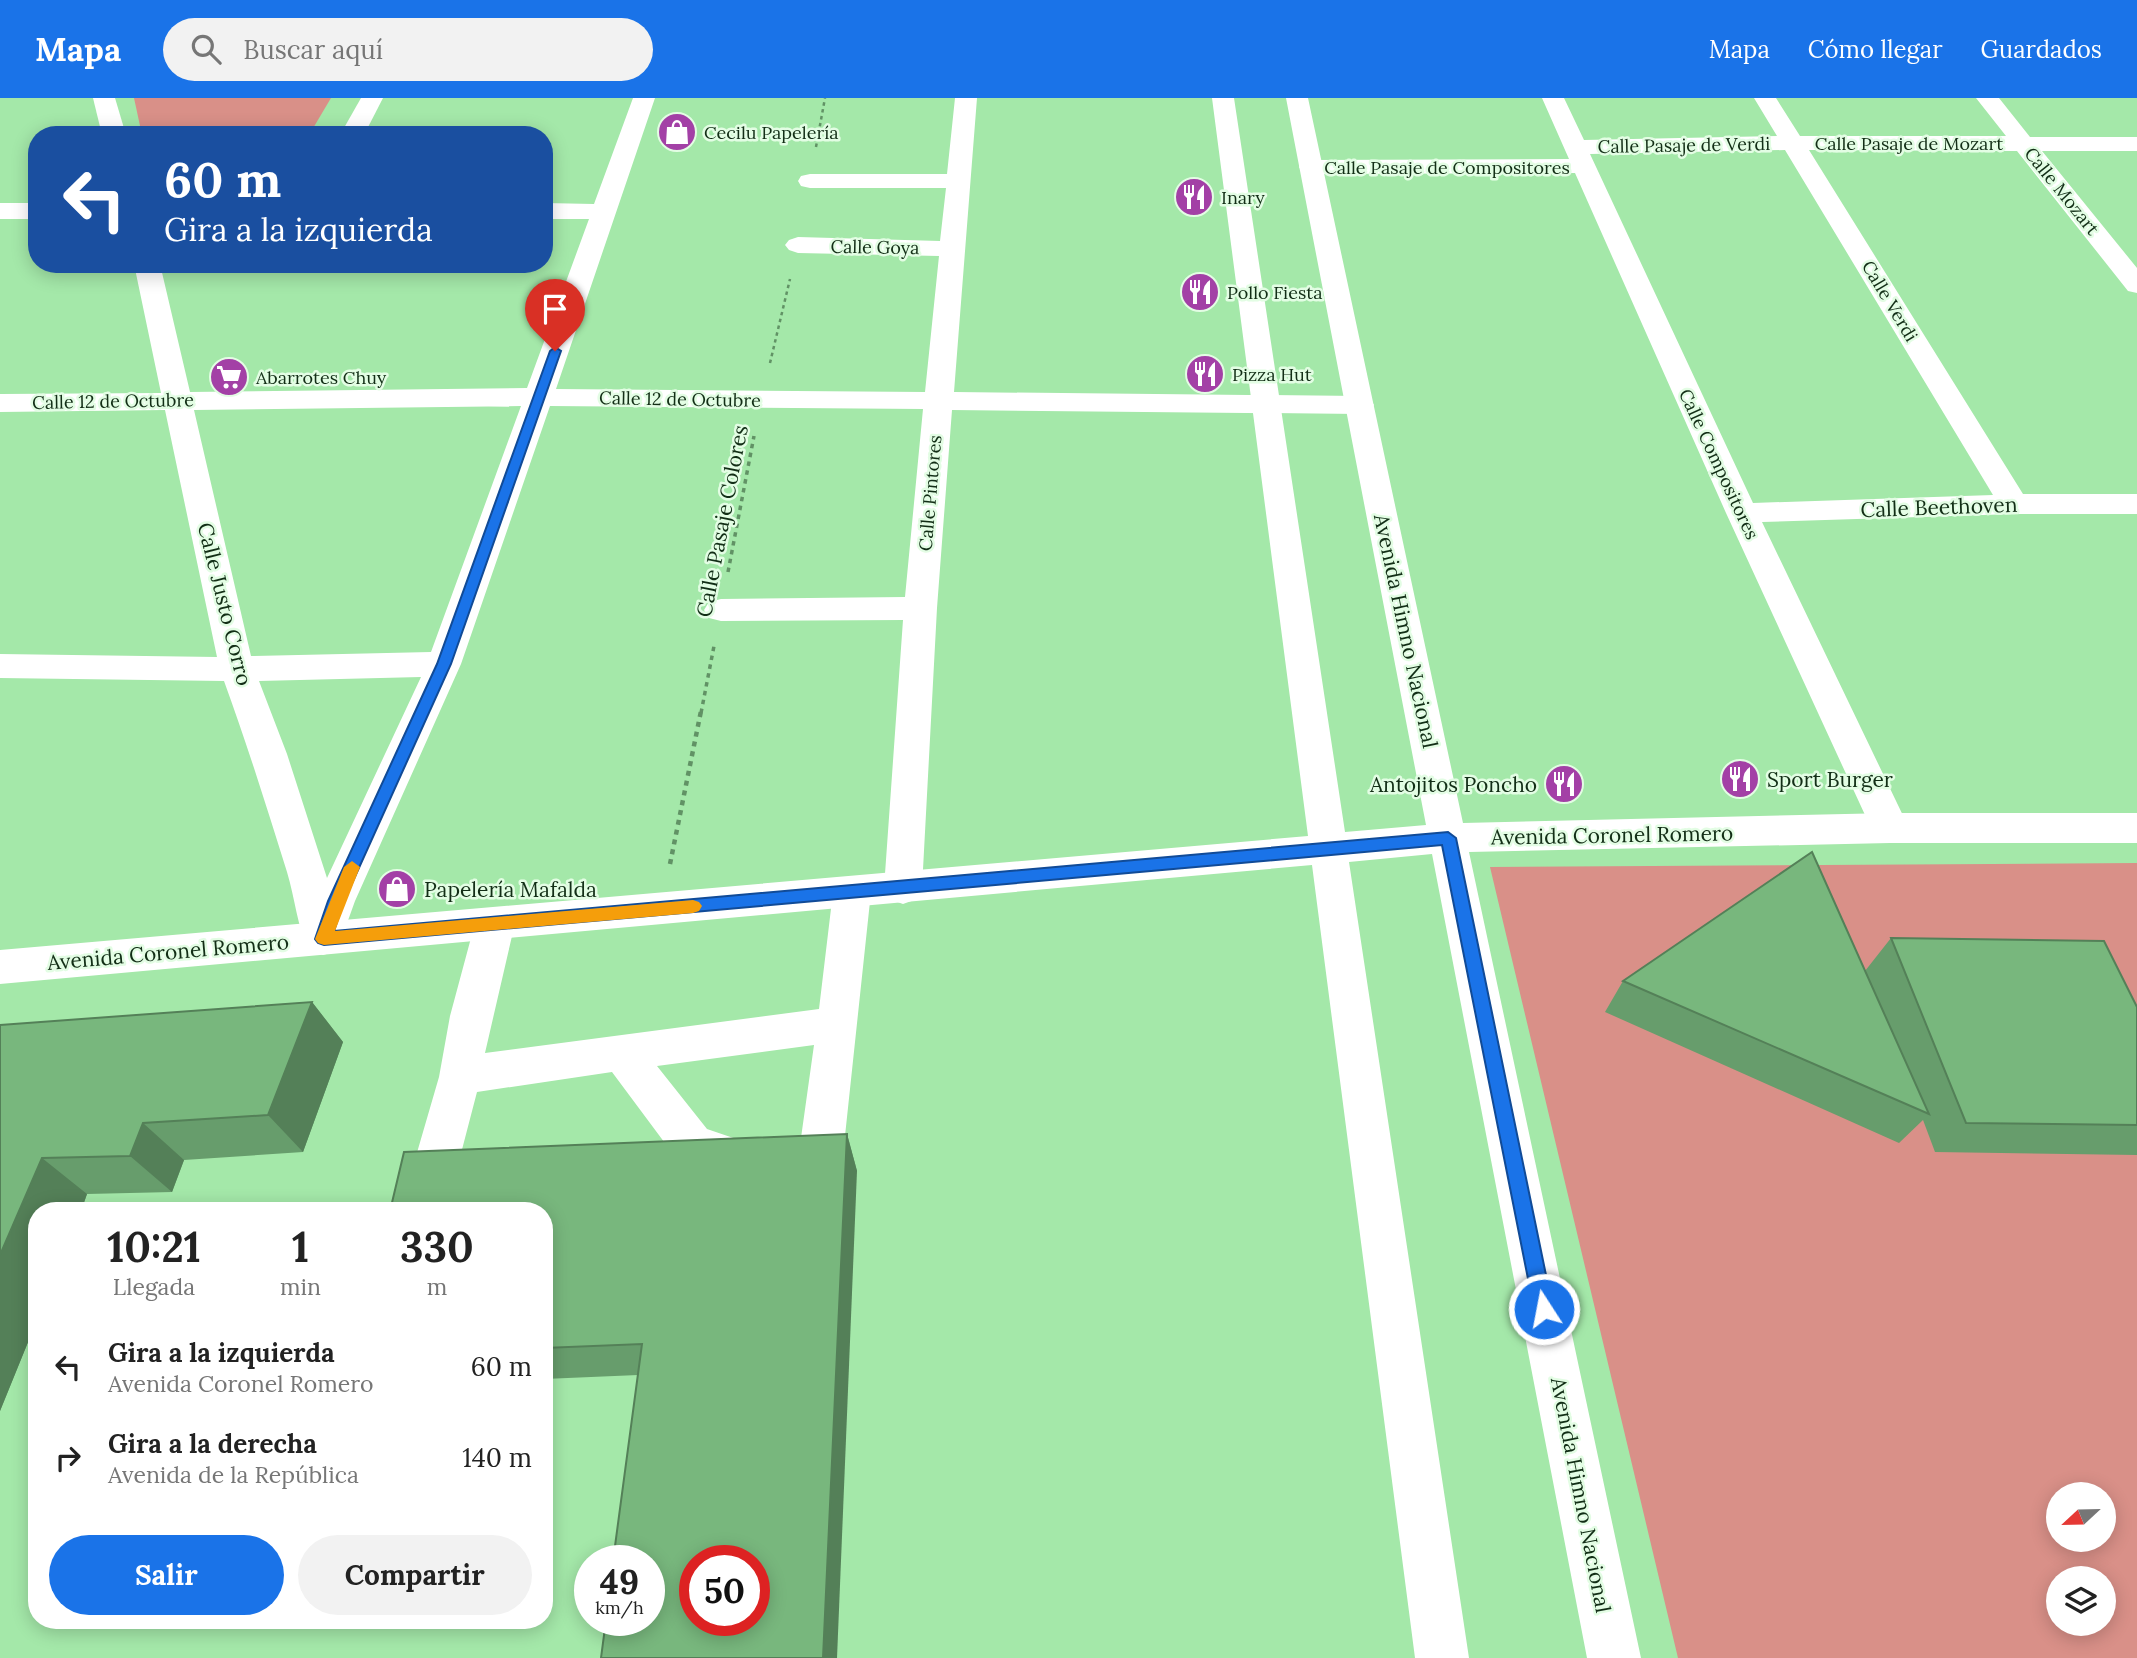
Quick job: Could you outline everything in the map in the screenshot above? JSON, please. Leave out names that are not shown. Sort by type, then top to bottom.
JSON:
[{"type":"street","points":[[104,98],[112,126]]},
{"type":"street","points":[[357,126],[372,98]]},
{"type":"street","points":[[324,939],[336,901],[444,664],[644,98]]},
{"type":"street","name":"Calle Pintores","points":[[903,888],[920,608],[967,98]]},
{"type":"street","points":[[1223,98],[1442,1658]]},
{"type":"street","name":"Avenida Himno Nacional","points":[[1297,98],[1614,1658]]},
{"type":"street","name":"Calle Compositores","points":[[1553,98],[1741,513],[1890,828]]},
{"type":"street","name":"Calle Verdi","points":[[1766,98],[2014,504]]},
{"type":"street","name":"Calle Mozart","points":[[1987,98],[2137,285]]},
{"type":"street","name":"Calle Pasaje de Verdi","points":[[1578,157],[1793,143]]},
{"type":"street","name":"Calle Pasaje de Mozart","points":[[1793,143],[2137,144]]},
{"type":"street","name":"Calle Pasaje de Compositores","points":[[1311,167],[1578,157]]},
{"type":"street","points":[[810,181],[958,181]]},
{"type":"street","points":[[0,211],[28,211]]},
{"type":"street","points":[[553,211],[605,212]]},
{"type":"street","name":"Calle Goya","points":[[798,245],[952,249]]},
{"type":"street","name":"Calle Justo Corro","points":[[149,273],[237,669],[270,754],[317,907],[324,939]]},
{"type":"street","name":"Calle 12 de Octubre","points":[[0,403],[539,397],[1360,405]]},
{"type":"street","name":"Calle Beethoven","points":[[1741,513],[2014,504],[2137,504]]},
{"type":"street","points":[[721,610],[920,608]]},
{"type":"street","points":[[0,666],[237,669],[444,664]]},
{"type":"street","name":"Avenida Coronel Romero","points":[[0,967],[1448,838],[1890,828],[2137,828]]},
{"type":"street","points":[[624,1054],[692,1144],[765,1168],[820,1164],[852,892]]},
{"type":"street","points":[[425,1202],[460,1077],[471,1016],[495,923]]},
{"type":"street","points":[[460,1077],[838,1024]]},
{"type":"path","points":[[810,181],[825,98]]},
{"type":"path","name":"Calle Pasaje Colores","points":[[661,909],[761,400],[798,245]]},
{"type":"shaded area","points":[[134,98],[331,98],[314,126],[140,126]]},
{"type":"shaded area","points":[[2137,863],[2137,1658],[1678,1658],[1490,867]]},
{"type":"building","points":[[1812,852],[1929,1114],[1623,981]]},
{"type":"building","points":[[1891,938],[2104,941],[2137,1007],[2137,1125],[1966,1123]]},
{"type":"building","points":[[312,1002],[268,1115],[143,1123],[130,1156],[42,1158],[0,1255],[0,1025]]},
{"type":"building","points":[[847,1134],[823,1658],[601,1658],[604,1636],[665,1636],[665,1545],[615,1545],[642,1344],[553,1348],[553,1202],[392,1202],[404,1152]]},
{"type":"slow traffic","points":[[352,867],[336,901],[324,939],[693,906]]},
{"type":"place","name":"Cecilu Papelería","points":[[677,132]]},
{"type":"place","name":"Inary","points":[[1194,197]]},
{"type":"place","name":"Pollo Fiesta","points":[[1200,292]]},
{"type":"place","name":"Pizza Hut","points":[[1205,374]]},
{"type":"place","name":"Abarrotes Chuy","points":[[229,377]]},
{"type":"place","name":"Sport Burger","points":[[1740,779]]},
{"type":"place","name":"Antojitos Poncho","points":[[1564,784]]},
{"type":"place","name":"Papelería Mafalda","points":[[397,889]]},
{"type":"route","points":[[555,351],[444,664],[336,901],[324,939],[1448,838],[1544,1309]]}]
